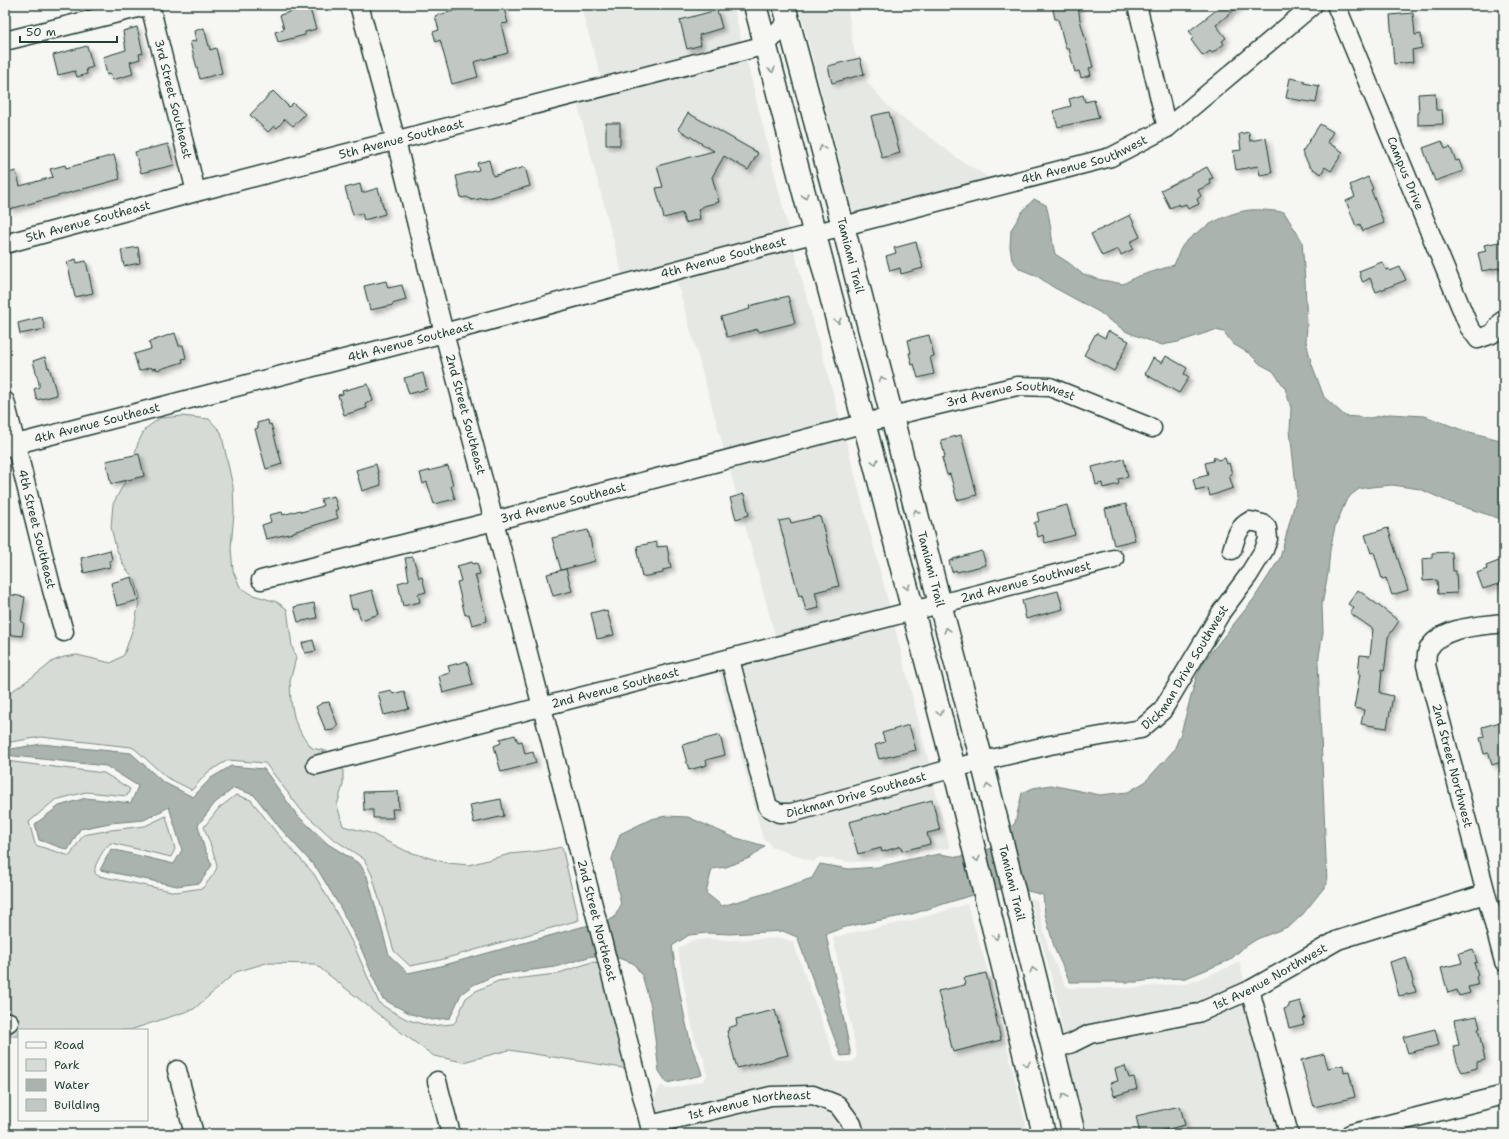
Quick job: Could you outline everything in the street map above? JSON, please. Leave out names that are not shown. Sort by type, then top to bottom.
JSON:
[{"type":"main road","points":[[755,5],[914,611],[1044,1134]]},
{"type":"main road","name":"Tamiami Trail","points":[[786,13],[982,761],[1074,1134]]},
{"type":"street","points":[[5,41],[150,5]]},
{"type":"street","name":"3rd Street Southeast","points":[[150,5],[196,192]]},
{"type":"street","name":"2nd Street Southeast","points":[[359,5],[396,141],[444,333],[542,707]]},
{"type":"street","points":[[1137,5],[1167,128]]},
{"type":"street","name":"4th Avenue Southwest","points":[[815,233],[1111,157],[1167,128],[1313,5]]},
{"type":"street","name":"Campus Drive","points":[[1336,5],[1469,327],[1478,339],[1492,334],[1504,319]]},
{"type":"street","points":[[766,45],[786,13]]},
{"type":"street","name":"5th Avenue Southeast","points":[[5,244],[196,192],[766,45]]},
{"type":"street","name":"4th Avenue Southeast","points":[[11,445],[444,333],[815,233]]},
{"type":"street","name":"3rd Avenue Southwest","points":[[865,424],[892,416],[1017,386],[1050,387],[1152,428]]},
{"type":"street","name":"4th Street Southeast","points":[[5,401],[11,445],[64,632]]},
{"type":"street","name":"3rd Avenue Southeast","points":[[261,580],[865,424]]},
{"type":"street","name":"Dickman Drive Southwest","points":[[954,768],[1050,745],[1142,729],[1162,711],[1222,611],[1255,567],[1268,539],[1267,528],[1263,524],[1250,521],[1242,525],[1236,536],[1232,550]]},
{"type":"street","name":"2nd Avenue Southwest","points":[[914,611],[1114,559]]},
{"type":"street","name":"2nd Avenue Southeast","points":[[316,765],[914,611]]},
{"type":"street","name":"2nd Street Northwest","points":[[1504,623],[1453,630],[1440,637],[1428,650],[1426,665],[1485,894],[1500,931],[1504,962]]},
{"type":"street","name":"Dickman Drive Southeast","points":[[730,658],[768,807],[779,813],[791,813],[954,768]]},
{"type":"street","name":"2nd Street Northeast","points":[[542,707],[651,1130]]},
{"type":"street","name":"1st Avenue Northwest","points":[[1053,1050],[1090,1034],[1198,1013],[1250,990],[1338,940],[1485,894]]},
{"type":"street","points":[[1250,990],[1289,1134]]},
{"type":"street","points":[[177,1070],[194,1134]]},
{"type":"street","points":[[437,1081],[451,1134]]},
{"type":"street","name":"1st Avenue Northeast","points":[[651,1130],[771,1096],[813,1095],[838,1105],[852,1124],[855,1134]]},
{"type":"street","points":[[1350,1134],[1504,1095]]},
{"type":"shaded area","points":[[580,5],[733,5],[742,44],[602,79]]},
{"type":"shaded area","points":[[799,5],[847,5],[854,50],[867,82],[886,104],[901,117],[925,133],[957,158],[988,177],[989,181],[854,216]]},
{"type":"shaded area","points":[[746,58],[789,232],[623,277],[577,102]]},
{"type":"shaded area","points":[[793,247],[841,422],[725,453],[676,278]]},
{"type":"shaded area","points":[[845,437],[890,609],[715,655],[714,652],[775,635],[729,467]]},
{"type":"shaded area","points":[[894,624],[930,767],[791,805],[773,801],[738,664]]},
{"type":"shaded area","points":[[725,667],[761,809],[933,782],[950,848],[910,852],[876,861],[849,862],[820,857],[814,862],[771,847],[769,842],[763,839],[718,669]]},
{"type":"shaded area","points":[[1030,898],[1037,900],[1049,951],[1065,985],[1069,988],[1136,988],[1186,984],[1232,966],[1239,961],[1245,984],[1196,1005],[1064,1038],[1056,994]]},
{"type":"shaded area","points":[[967,904],[991,981],[1028,1134],[862,1134],[846,1104],[846,1100],[839,1094],[836,1096],[655,1117],[651,1103],[661,1085],[666,1089],[684,1086],[703,1081],[707,1076],[705,1061],[695,1040],[678,949],[691,941],[707,939],[730,940],[782,938],[793,942],[835,1058],[839,1062],[852,1062],[856,1058],[857,1054],[833,938],[914,920]]},
{"type":"shaded area","points":[[1245,1000],[1280,1134],[1083,1134],[1067,1053],[1093,1042]]},
{"type":"shaded area","points":[[812,1102],[834,1111],[848,1134],[659,1134],[659,1131],[773,1104]]},
{"type":"green space","points":[[182,416],[209,419],[221,432],[233,487],[234,512],[231,548],[233,571],[240,587],[253,595],[277,602],[287,609],[292,646],[296,658],[290,681],[291,702],[295,721],[302,735],[312,748],[335,753],[308,760],[312,774],[343,766],[343,785],[337,805],[343,826],[370,833],[406,851],[447,863],[469,865],[510,854],[562,847],[579,920],[440,960],[410,966],[394,951],[372,875],[364,859],[332,838],[301,810],[265,763],[228,760],[208,772],[192,790],[166,777],[131,747],[41,737],[5,743],[5,696],[53,661],[64,657],[77,655],[111,663],[124,655],[135,622],[140,597],[135,580],[124,566],[116,548],[111,527],[113,504],[127,478],[138,443],[145,429],[160,418]]},
{"type":"green space","points":[[5,761],[104,773],[130,789],[127,796],[86,792],[55,800],[29,822],[35,844],[38,846],[70,856],[83,835],[145,826],[166,816],[175,849],[171,857],[111,843],[100,856],[95,872],[96,875],[99,876],[176,892],[203,888],[216,870],[216,860],[204,827],[219,808],[236,795],[251,800],[276,832],[314,874],[355,948],[379,1003],[408,1020],[430,1026],[453,1024],[456,1021],[466,998],[476,991],[498,981],[556,974],[592,962],[601,963],[629,1069],[509,1050],[463,1062],[434,1056],[402,1033],[315,964],[266,963],[236,972],[194,1009],[133,1029],[18,1029],[18,1036],[5,1036],[5,1033],[18,1024],[11,1012],[5,1015]]},
{"type":"water","points":[[1034,199],[1046,205],[1055,254],[1081,273],[1097,279],[1123,284],[1136,277],[1174,265],[1183,245],[1196,233],[1214,222],[1241,211],[1263,210],[1284,212],[1302,241],[1307,325],[1306,341],[1311,362],[1324,397],[1345,416],[1370,418],[1389,414],[1425,416],[1462,430],[1504,441],[1504,520],[1449,502],[1420,489],[1392,485],[1359,489],[1351,495],[1345,503],[1335,527],[1330,550],[1328,573],[1322,605],[1323,632],[1318,662],[1327,884],[1303,914],[1290,926],[1257,939],[1243,948],[1230,960],[1186,978],[1136,982],[1070,982],[1055,950],[1045,914],[1043,895],[1028,891],[991,889],[912,914],[845,927],[826,934],[851,1055],[841,1056],[797,937],[783,931],[730,934],[707,933],[689,935],[672,946],[687,1028],[692,1049],[702,1075],[667,1083],[659,1071],[651,1007],[642,975],[633,963],[618,958],[592,956],[555,967],[496,975],[473,985],[461,994],[450,1018],[432,1020],[411,1014],[382,998],[360,946],[340,907],[318,870],[280,828],[254,795],[234,788],[215,803],[198,825],[204,847],[212,865],[200,883],[177,886],[100,870],[111,849],[174,864],[182,850],[169,807],[144,820],[110,823],[80,829],[68,850],[39,840],[35,824],[59,806],[86,798],[131,803],[138,786],[106,766],[5,755],[5,750],[41,744],[131,753],[163,782],[193,797],[211,778],[231,766],[264,769],[297,815],[328,844],[360,864],[367,876],[389,955],[408,973],[441,966],[614,918],[621,905],[612,859],[620,834],[651,819],[666,816],[688,817],[733,837],[765,846],[752,857],[726,867],[712,869],[706,893],[722,906],[812,878],[820,864],[849,869],[878,867],[940,854],[958,857],[989,849],[1015,823],[1022,793],[1033,788],[1051,785],[1100,795],[1128,792],[1145,782],[1174,750],[1181,733],[1196,678],[1205,660],[1253,600],[1280,558],[1297,495],[1290,431],[1291,408],[1285,388],[1273,371],[1260,364],[1250,354],[1233,344],[1224,332],[1215,330],[1178,342],[1162,345],[1127,332],[1099,312],[1053,287],[1037,276],[1020,269],[1012,260],[1010,247],[1011,230],[1022,212]]},
{"type":"building","points":[[475,5],[503,5],[508,23],[501,24],[508,53],[474,62],[478,77],[452,84],[440,40],[436,42],[433,32],[439,30],[435,16]]},
{"type":"building","points":[[1052,5],[1078,5],[1080,20],[1093,67],[1089,68],[1091,75],[1081,78],[1079,71],[1075,72],[1069,49],[1066,49],[1058,19],[1055,19]]},
{"type":"building","points":[[1223,5],[1240,5],[1216,25],[1226,38],[1222,41],[1224,44],[1212,53],[1210,51],[1203,56],[1191,40],[1194,37],[1189,31]]},
{"type":"building","points":[[309,6],[316,29],[305,32],[305,35],[278,42],[275,32],[284,29],[280,15]]},
{"type":"building","points":[[717,10],[722,28],[699,35],[701,45],[687,49],[680,20]]},
{"type":"building","points":[[1413,13],[1415,35],[1421,34],[1422,48],[1412,50],[1413,62],[1394,64],[1390,15]]},
{"type":"building","points":[[137,27],[143,53],[139,54],[140,59],[130,62],[133,74],[112,80],[111,74],[107,75],[103,57],[126,50],[123,31]]},
{"type":"building","points":[[204,28],[210,50],[216,48],[222,73],[200,79],[190,42],[196,41],[194,31]]},
{"type":"building","points":[[87,46],[93,67],[86,69],[87,74],[77,77],[75,71],[58,75],[53,55]]},
{"type":"building","points":[[860,58],[864,74],[832,83],[828,66]]},
{"type":"building","points":[[1290,78],[1319,86],[1316,103],[1286,98]]},
{"type":"building","points":[[273,91],[289,107],[293,103],[305,114],[293,126],[285,119],[277,128],[274,126],[268,132],[250,115]]},
{"type":"building","points":[[1435,93],[1436,110],[1442,110],[1443,124],[1418,125],[1418,94]]},
{"type":"building","points":[[1083,95],[1085,102],[1094,100],[1099,118],[1058,127],[1053,111],[1071,106],[1069,99]]},
{"type":"building","points":[[889,112],[900,153],[882,158],[871,116]]},
{"type":"building","points":[[688,113],[758,153],[748,170],[724,156],[712,177],[719,202],[703,206],[698,209],[700,219],[685,223],[682,213],[664,218],[656,188],[663,187],[657,166],[714,151],[678,129]]},
{"type":"building","points":[[606,123],[620,123],[620,145],[606,145]]},
{"type":"building","points":[[1320,124],[1333,132],[1327,142],[1343,152],[1331,171],[1325,167],[1321,174],[1310,167],[1302,152]]},
{"type":"building","points":[[1249,132],[1250,141],[1266,138],[1272,173],[1260,175],[1258,166],[1236,170],[1233,151],[1241,150],[1239,134]]},
{"type":"building","points":[[1442,141],[1445,149],[1450,147],[1456,161],[1459,160],[1463,171],[1435,181],[1423,148]]},
{"type":"building","points":[[168,144],[174,165],[141,173],[135,152]]},
{"type":"building","points":[[114,155],[120,179],[10,209],[9,204],[5,205],[5,174],[16,171],[20,186],[53,177],[50,169],[65,165],[66,168]]},
{"type":"building","points":[[489,160],[493,176],[525,167],[530,186],[485,199],[472,200],[467,197],[461,198],[456,176],[479,170],[477,163]]},
{"type":"building","points":[[1207,167],[1213,178],[1209,179],[1211,184],[1198,190],[1201,196],[1197,199],[1199,204],[1188,209],[1186,204],[1180,206],[1179,204],[1170,208],[1161,190]]},
{"type":"building","points":[[1368,177],[1373,189],[1371,190],[1384,223],[1363,231],[1360,224],[1356,226],[1346,201],[1355,197],[1350,185]]},
{"type":"building","points":[[360,184],[362,193],[378,188],[385,214],[364,220],[362,213],[353,215],[345,188]]},
{"type":"building","points":[[1130,215],[1140,237],[1130,242],[1133,249],[1121,255],[1118,249],[1102,256],[1091,234]]},
{"type":"building","points":[[1504,241],[1504,267],[1482,271],[1478,253],[1486,251],[1484,245]]},
{"type":"building","points":[[916,242],[923,268],[901,274],[900,268],[890,271],[886,256],[896,253],[894,248]]},
{"type":"building","points":[[138,247],[140,263],[124,266],[121,250]]},
{"type":"building","points":[[76,259],[77,263],[86,261],[93,293],[75,297],[67,262]]},
{"type":"building","points":[[1382,262],[1386,270],[1389,269],[1390,271],[1400,267],[1406,280],[1376,292],[1370,278],[1363,282],[1359,271]]},
{"type":"building","points":[[386,281],[388,288],[402,285],[406,300],[392,304],[393,305],[370,310],[364,286]]},
{"type":"building","points":[[788,296],[795,323],[759,332],[758,329],[727,337],[721,317],[750,309],[749,306]]},
{"type":"building","points":[[42,317],[45,329],[20,334],[18,323]]},
{"type":"building","points":[[1108,331],[1129,341],[1114,371],[1084,355],[1096,333],[1105,338]]},
{"type":"building","points":[[175,333],[179,346],[183,345],[186,358],[182,359],[183,362],[157,370],[156,368],[152,369],[151,367],[139,371],[134,354],[151,349],[149,342]]},
{"type":"building","points":[[929,335],[934,356],[930,357],[934,374],[918,378],[914,364],[912,365],[908,340]]},
{"type":"building","points":[[1166,356],[1187,368],[1184,374],[1189,377],[1179,393],[1145,374],[1153,358],[1162,363]]},
{"type":"building","points":[[45,357],[57,395],[37,400],[34,389],[39,387],[39,383],[33,361]]},
{"type":"building","points":[[423,373],[427,389],[409,394],[404,378]]},
{"type":"building","points":[[368,384],[373,401],[365,403],[367,408],[344,415],[338,395],[343,394],[342,391]]},
{"type":"building","points":[[268,420],[269,425],[271,424],[282,464],[266,469],[255,429],[258,428],[257,423]]},
{"type":"building","points":[[961,435],[977,495],[957,500],[950,474],[947,475],[942,458],[945,457],[941,440]]},
{"type":"building","points":[[139,454],[144,476],[111,484],[106,461]]},
{"type":"building","points":[[1214,457],[1218,460],[1225,458],[1227,464],[1229,463],[1232,474],[1229,475],[1233,488],[1210,496],[1208,488],[1196,491],[1193,479],[1208,475],[1205,463],[1213,461]]},
{"type":"building","points":[[1124,459],[1128,477],[1118,479],[1119,484],[1103,488],[1102,483],[1096,485],[1092,467]]},
{"type":"building","points":[[376,464],[381,485],[362,491],[356,470]]},
{"type":"building","points":[[448,466],[453,485],[451,486],[455,499],[434,504],[427,482],[423,484],[420,473]]},
{"type":"building","points":[[744,494],[749,515],[736,519],[730,498]]},
{"type":"building","points":[[334,496],[338,510],[335,510],[338,518],[293,533],[266,539],[262,525],[271,522],[269,515],[282,512],[283,515],[300,510],[301,512],[320,507],[323,506],[321,499]]},
{"type":"building","points":[[1126,504],[1135,540],[1114,545],[1105,509]]},
{"type":"building","points":[[1067,505],[1075,535],[1045,543],[1043,535],[1038,537],[1034,523],[1039,521],[1037,513]]},
{"type":"building","points":[[820,516],[839,586],[815,592],[819,608],[806,611],[802,595],[799,596],[779,521],[790,519],[791,523]]},
{"type":"building","points":[[1388,528],[1408,590],[1392,595],[1386,578],[1382,579],[1374,552],[1371,553],[1365,535]]},
{"type":"building","points":[[588,530],[595,561],[561,570],[552,538]]},
{"type":"building","points":[[657,542],[657,547],[667,546],[671,568],[663,570],[663,573],[642,577],[637,546]]},
{"type":"building","points":[[110,550],[112,560],[109,561],[110,567],[84,573],[81,558]]},
{"type":"building","points":[[982,551],[986,565],[952,572],[949,561]]},
{"type":"building","points":[[1452,552],[1453,571],[1456,571],[1457,593],[1438,594],[1437,580],[1423,581],[1422,559],[1432,558],[1432,553]]},
{"type":"building","points":[[413,557],[419,578],[422,577],[426,592],[418,594],[420,602],[403,606],[398,583],[409,580],[405,558]]},
{"type":"building","points":[[1504,559],[1504,582],[1483,589],[1477,573],[1487,569],[1486,566]]},
{"type":"building","points":[[472,562],[473,564],[477,563],[480,574],[475,575],[487,621],[472,625],[469,614],[465,615],[457,582],[461,581],[457,566]]},
{"type":"building","points":[[566,569],[572,591],[553,596],[547,574]]},
{"type":"building","points":[[132,577],[138,600],[117,606],[111,583]]},
{"type":"building","points":[[372,590],[379,614],[361,620],[357,608],[352,609],[349,596]]},
{"type":"building","points":[[1358,590],[1399,621],[1388,637],[1385,666],[1384,670],[1382,669],[1380,693],[1393,696],[1387,728],[1361,724],[1364,710],[1354,708],[1360,674],[1358,674],[1360,655],[1370,656],[1373,629],[1350,613],[1354,608],[1348,604]]},
{"type":"building","points":[[1058,591],[1063,609],[1026,619],[1022,600]]},
{"type":"building","points":[[6,594],[25,597],[21,622],[24,623],[22,636],[5,634]]},
{"type":"building","points":[[314,603],[317,618],[298,622],[294,607]]},
{"type":"building","points":[[603,610],[604,612],[607,611],[614,635],[597,639],[591,613]]},
{"type":"building","points":[[313,640],[316,651],[305,653],[302,643]]},
{"type":"building","points":[[467,661],[473,685],[443,693],[439,676],[450,673],[448,666]]},
{"type":"building","points":[[391,690],[393,694],[404,691],[409,709],[384,715],[378,693]]},
{"type":"building","points":[[329,702],[338,726],[333,730],[326,731],[316,707],[322,703]]},
{"type":"building","points":[[1504,721],[1504,761],[1492,765],[1489,753],[1484,754],[1480,738],[1484,737],[1482,727]]},
{"type":"building","points":[[909,725],[916,750],[879,759],[875,745],[885,742],[882,733]]},
{"type":"building","points":[[515,735],[518,742],[522,741],[525,754],[533,752],[536,763],[501,772],[494,746],[501,743],[500,739]]},
{"type":"building","points":[[720,735],[725,755],[706,760],[707,765],[689,770],[682,745]]},
{"type":"building","points":[[398,791],[399,809],[392,809],[393,818],[373,818],[373,810],[364,810],[363,792]]},
{"type":"building","points":[[501,799],[504,816],[474,823],[470,805]]},
{"type":"building","points":[[932,800],[940,830],[927,833],[930,844],[902,851],[901,846],[882,852],[881,848],[858,854],[849,822]]},
{"type":"building","points":[[1473,949],[1477,962],[1474,963],[1478,975],[1476,977],[1478,985],[1468,987],[1470,993],[1459,996],[1457,990],[1448,993],[1441,968],[1462,963],[1459,953]]},
{"type":"building","points":[[1406,957],[1416,992],[1399,996],[1390,962]]},
{"type":"building","points":[[986,973],[1001,1040],[953,1052],[938,991],[965,985],[964,978]]},
{"type":"building","points":[[1300,1001],[1305,1018],[1302,1019],[1304,1024],[1289,1028],[1284,1009],[1289,1007],[1289,1004]]},
{"type":"building","points":[[775,1010],[788,1055],[737,1068],[727,1031],[729,1030],[728,1028],[737,1025],[736,1019]]},
{"type":"building","points":[[1477,1016],[1480,1028],[1478,1029],[1485,1060],[1477,1062],[1477,1068],[1462,1072],[1457,1062],[1453,1046],[1459,1045],[1454,1020]]},
{"type":"building","points":[[1435,1029],[1439,1045],[1408,1053],[1403,1037]]},
{"type":"building","points":[[1324,1054],[1328,1068],[1343,1065],[1344,1073],[1349,1072],[1355,1097],[1314,1107],[1301,1060]]},
{"type":"building","points":[[1125,1066],[1129,1078],[1134,1077],[1137,1089],[1114,1096],[1110,1083],[1118,1081],[1115,1069]]},
{"type":"building","points":[[1180,1106],[1185,1125],[1147,1134],[1140,1134],[1136,1116]]}]
